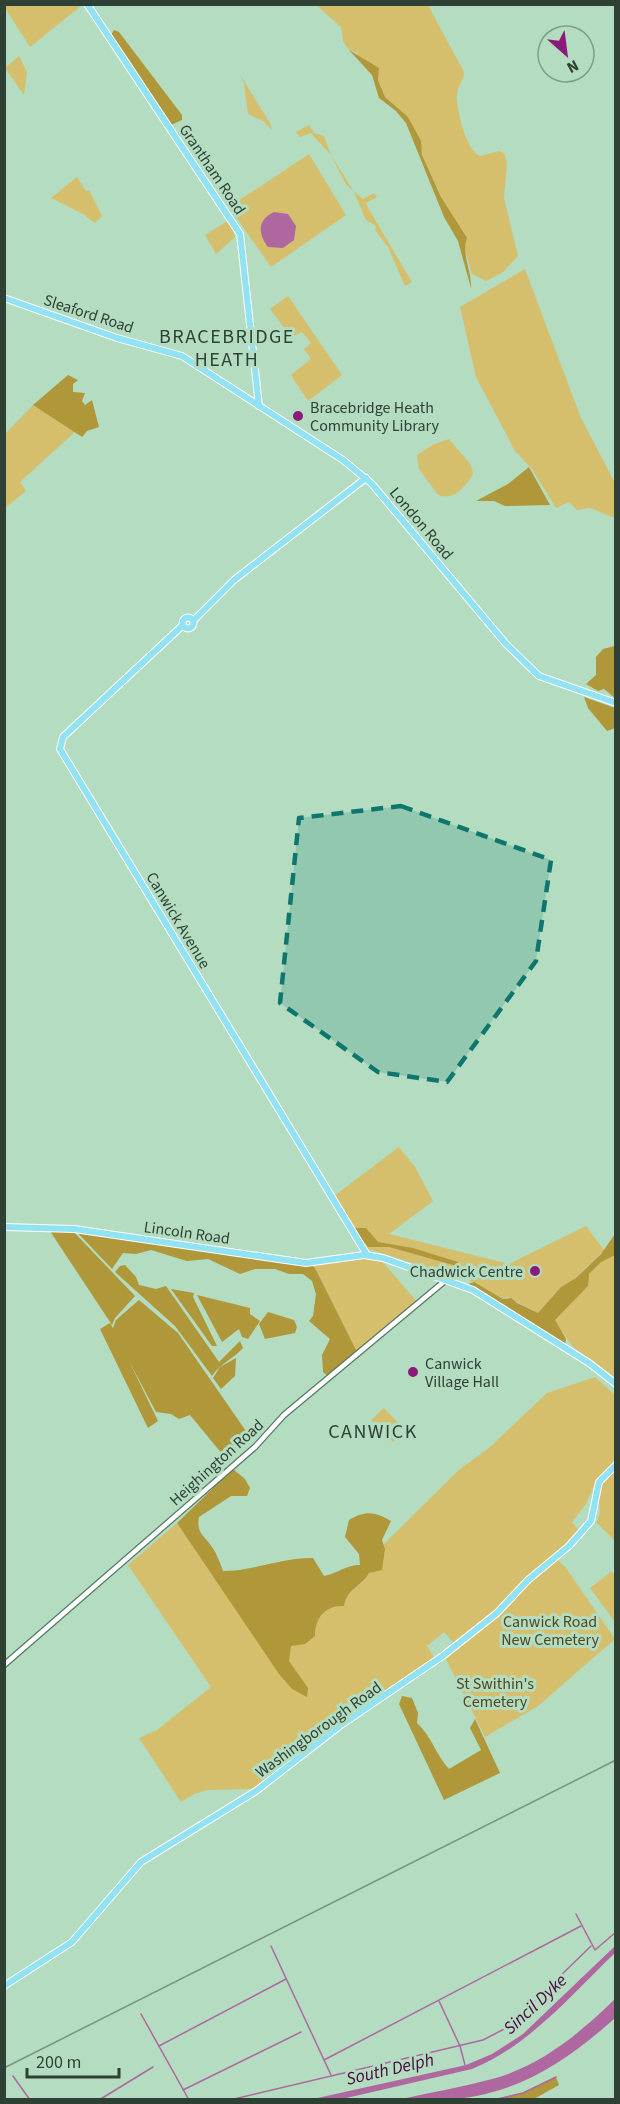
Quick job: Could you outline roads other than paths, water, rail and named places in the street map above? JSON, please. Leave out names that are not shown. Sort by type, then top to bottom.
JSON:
[{"type":"main road","name":"Grantham Road","points":[[87,4],[240,234],[259,406]]},
{"type":"main road","name":"Sleaford Road","points":[[4,298],[117,338],[182,356],[259,406]]},
{"type":"main road","name":"London Road","points":[[259,406],[366,478],[506,644],[532,671],[546,679],[615,703]]},
{"type":"main road","name":"Canwick Avenue","points":[[364,1256],[363,1248],[60,749],[63,737],[177,633],[185,627],[192,627],[191,619],[234,580],[366,478]]},
{"type":"main road","name":"Lincoln Road","points":[[4,1227],[74,1229],[306,1263],[364,1256],[383,1258],[479,1294],[594,1366],[615,1384]]},
{"type":"main road","name":"Washingborough Road","points":[[4,1986],[72,1942],[141,1862],[249,1796],[341,1725],[444,1655],[497,1612],[528,1580],[569,1546],[591,1521],[599,1482],[615,1465]]},
{"type":"street","name":"Heighington Road","points":[[4,1665],[255,1447],[284,1415],[446,1280]]},
{"type":"waterway","points":[[576,1914],[595,1950],[616,1932]]},
{"type":"waterway","points":[[324,2060],[581,1926]]},
{"type":"waterway","points":[[271,1946],[331,2075]]},
{"type":"waterway","points":[[230,2100],[483,2040],[508,2027],[591,1946]]},
{"type":"waterway","points":[[159,2046],[286,1979]]},
{"type":"waterway","points":[[439,2001],[460,2046],[465,2065]]},
{"type":"waterway","points":[[141,2014],[189,2100]]},
{"type":"waterway","points":[[183,2090],[301,2032]]},
{"type":"waterway","points":[[99,2100],[153,2067]]},
{"type":"waterway","points":[[13,2076],[30,2100]]},
{"type":"waterway","points":[[494,2100],[523,2093],[556,2077]]},
{"type":"railway","points":[[4,2068],[616,1760]]},
{"type":"place","name":"Bracebridge Heath Community Library","points":[[298,416]]},
{"type":"place","name":"Chadwick Centre","points":[[535,1271]]},
{"type":"place","name":"Canwick Village Hall","points":[[413,1372]]},
{"type":"district","name":"BRACEBRIDGE HEATH","points":[[227,348]]},
{"type":"district","name":"CANWICK","points":[[373,1431]]},
{"type":"park label","name":"Canwick Road New Cemetery","points":[[550,1630]]},
{"type":"park label","name":"St Swithin's Cemetery","points":[[495,1692]]},
{"type":"water label","name":"Sincil Dyke","points":[[535,2004]]},
{"type":"water label","name":"South Delph","points":[[390,2069]]}]
